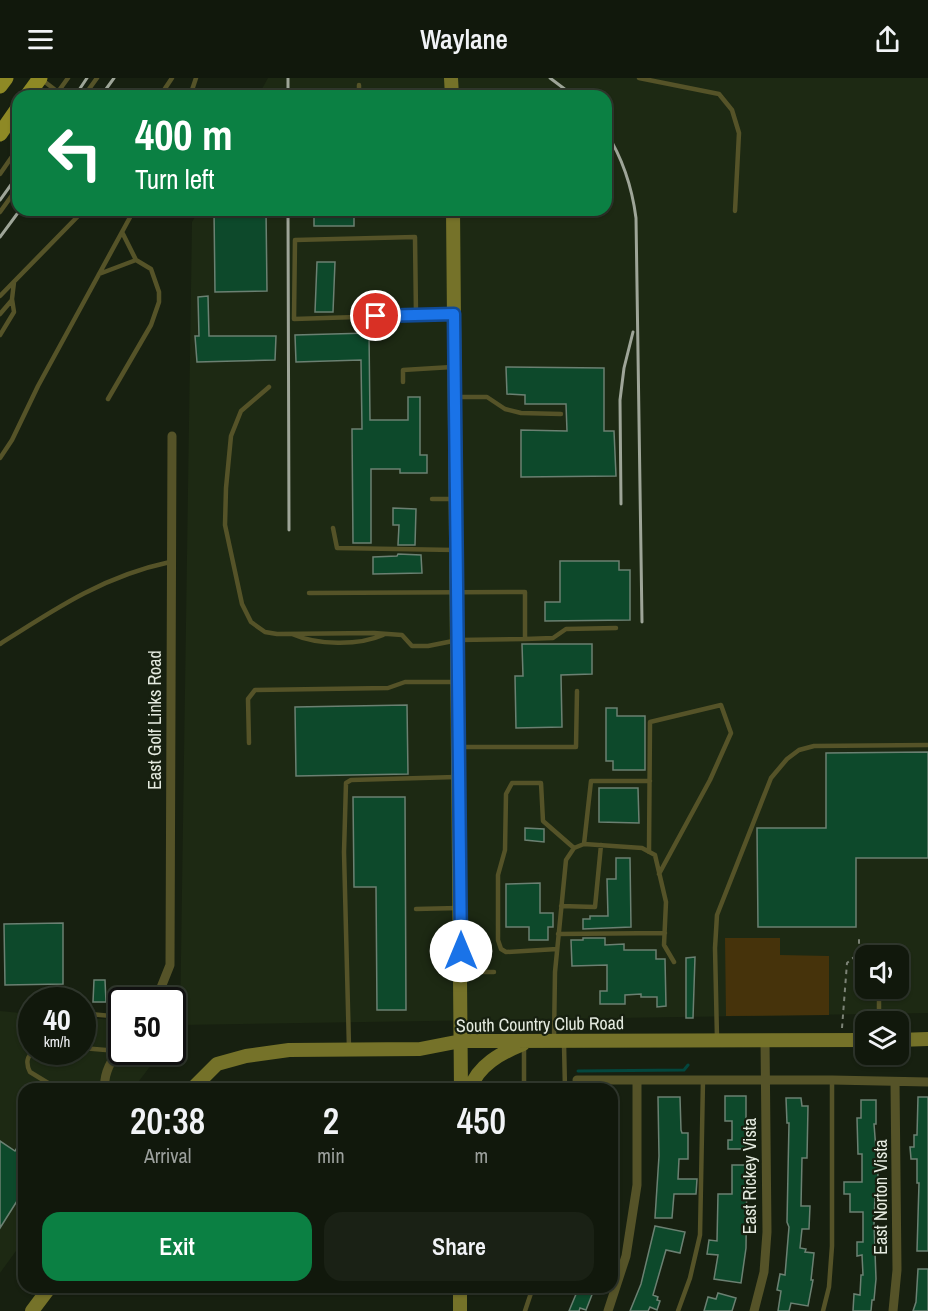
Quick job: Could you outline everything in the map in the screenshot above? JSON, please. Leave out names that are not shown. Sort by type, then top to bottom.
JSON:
[{"type":"main road","points":[[0,86],[6,78]]},
{"type":"main road","points":[[0,134],[12,117]]},
{"type":"main road","points":[[453,216],[461,1083]]},
{"type":"main road","points":[[909,1040],[928,1039]]},
{"type":"main road","name":"South Country Club Road","points":[[198,1083],[217,1064],[246,1056],[289,1050],[420,1049],[461,1041],[855,1040]]},
{"type":"main road","points":[[472,1083],[474,1078],[489,1063],[528,1042]]},
{"type":"main road","points":[[32,1311],[46,1293]]},
{"type":"main road","points":[[460,1293],[460,1311]]},
{"type":"street","name":"East Golf Links Road","points":[[161,987],[170,965],[172,436]]},
{"type":"street","name":"East Rickey Vista","points":[[754,1311],[764,1272],[767,1232],[765,1040]]},
{"type":"street","points":[[104,1083],[109,1065]]},
{"type":"street","points":[[577,1080],[928,1082]]},
{"type":"street","points":[[618,1281],[626,1257],[636,1194],[637,1080]]},
{"type":"street","name":"East Norton Vista","points":[[893,1311],[897,1270],[895,1082]]},
{"type":"street","points":[[608,1311],[614,1293]]},
{"type":"lane","points":[[39,78],[52,90]]},
{"type":"lane","points":[[639,78],[719,94],[732,110],[739,133],[735,211]]},
{"type":"lane","points":[[359,85],[359,90]]},
{"type":"lane","points":[[0,174],[12,157]]},
{"type":"lane","points":[[0,212],[12,195]]},
{"type":"lane","points":[[0,296],[78,216]]},
{"type":"lane","points":[[0,458],[12,440],[38,386],[131,216]]},
{"type":"lane","points":[[108,399],[152,325],[159,302],[159,292],[151,269],[136,260],[122,232]]},
{"type":"lane","points":[[417,315],[415,237],[295,240],[294,319],[454,314]]},
{"type":"lane","points":[[99,274],[136,260]]},
{"type":"lane","points":[[0,335],[14,312],[12,299],[14,282]]},
{"type":"lane","points":[[0,314],[12,299]]},
{"type":"lane","points":[[403,382],[403,370],[455,367]]},
{"type":"lane","points":[[269,387],[241,411],[231,436],[225,525],[242,604],[251,622],[265,632],[402,635],[412,646],[428,646],[458,640],[553,638],[566,629],[616,628]]},
{"type":"lane","points":[[455,397],[487,397],[505,409],[521,413],[561,414]]},
{"type":"lane","points":[[432,499],[456,499]]},
{"type":"lane","points":[[333,528],[337,549],[457,550]]},
{"type":"lane","points":[[0,644],[81,593],[170,562]]},
{"type":"lane","points":[[309,593],[525,592],[525,639]]},
{"type":"lane","points":[[290,634],[308,641],[368,641],[385,634]]},
{"type":"lane","points":[[249,743],[248,699],[255,690],[388,688],[405,682],[458,682]]},
{"type":"lane","points":[[459,747],[576,747],[577,691]]},
{"type":"lane","points":[[649,852],[650,722],[721,705],[731,733],[710,780],[659,874]]},
{"type":"lane","points":[[717,1041],[715,948],[717,915],[771,778],[787,759],[799,750],[814,746],[928,745]]},
{"type":"lane","points":[[349,1050],[344,852],[346,783],[351,780],[459,777]]},
{"type":"lane","points":[[584,844],[591,781],[650,781]]},
{"type":"lane","points":[[557,949],[506,952],[501,949],[498,940],[498,875],[505,850],[506,794],[512,783],[541,783],[543,821],[574,848]]},
{"type":"lane","points":[[563,1083],[559,1041],[553,1017],[558,934],[566,860],[574,848],[584,844],[642,848],[655,855],[666,902],[664,945],[674,963]]},
{"type":"lane","points":[[561,906],[595,907],[601,845]]},
{"type":"lane","points":[[416,909],[460,908]]},
{"type":"lane","points":[[558,934],[665,933]]},
{"type":"lane","points":[[461,972],[494,972]]},
{"type":"lane","points":[[524,1082],[528,1042]]},
{"type":"lane","points":[[28,1065],[30,1072],[48,1083]]},
{"type":"lane","points":[[678,1311],[690,1278],[700,1235],[703,1079]]},
{"type":"lane","points":[[823,1311],[829,1287],[832,1246],[832,1080]]},
{"type":"lane","points":[[525,1311],[531,1293]]},
{"type":"path","points":[[842,1028],[847,963],[859,953],[859,937]]},
{"type":"shaded area","points":[[268,78],[928,78],[928,1013],[855,1011],[855,1014],[186,1025],[186,987],[181,987],[192,222],[196,216],[612,216],[612,90],[261,90]]},
{"type":"shaded area","points":[[725,938],[780,938],[780,955],[829,956],[829,1015],[726,1016]]},
{"type":"shaded area","points":[[0,1011],[18,1013],[18,1065],[96,1065],[96,1019],[108,1019],[108,1065],[151,1065],[138,1083],[18,1083],[18,1248],[0,1273]]},
{"type":"building","points":[[214,216],[266,216],[267,291],[215,292]]},
{"type":"building","points":[[314,216],[354,216],[354,226],[314,226]]},
{"type":"building","points":[[317,262],[335,262],[333,312],[315,312]]},
{"type":"building","points":[[208,296],[209,336],[276,336],[275,360],[197,362],[195,336],[199,336],[198,297]]},
{"type":"building","points":[[369,333],[370,420],[408,420],[408,397],[420,397],[420,455],[427,455],[427,473],[400,473],[400,469],[371,469],[371,543],[353,543],[352,429],[362,429],[361,360],[296,362],[295,335]]},
{"type":"building","points":[[506,367],[604,368],[604,431],[614,431],[616,476],[521,477],[521,430],[567,431],[566,404],[525,404],[525,395],[507,394]]},
{"type":"building","points":[[393,508],[416,509],[415,545],[398,545],[399,525],[393,525]]},
{"type":"building","points":[[398,554],[421,555],[422,573],[373,574],[373,557],[397,556]]},
{"type":"building","points":[[560,561],[619,561],[619,570],[630,570],[630,620],[545,621],[545,602],[560,602]]},
{"type":"building","points":[[522,644],[592,644],[592,674],[561,675],[562,727],[516,728],[515,676],[523,676]]},
{"type":"building","points":[[407,705],[408,774],[296,776],[295,707]]},
{"type":"building","points":[[606,708],[617,708],[617,716],[645,716],[645,770],[613,770],[613,761],[606,761]]},
{"type":"building","points":[[928,752],[928,858],[856,858],[856,927],[758,927],[757,828],[826,828],[826,753]]},
{"type":"building","points":[[599,788],[638,788],[639,823],[599,822]]},
{"type":"building","points":[[353,797],[405,797],[406,1010],[377,1010],[376,887],[354,887]]},
{"type":"building","points":[[525,828],[544,829],[544,842],[525,840]]},
{"type":"building","points":[[616,858],[630,858],[631,927],[583,929],[583,919],[590,919],[590,916],[608,916],[607,879],[616,879]]},
{"type":"building","points":[[540,883],[540,913],[553,913],[553,927],[548,927],[548,940],[529,940],[529,927],[506,927],[506,884]]},
{"type":"building","points":[[63,923],[63,984],[5,985],[4,924]]},
{"type":"building","points":[[583,938],[605,938],[605,945],[624,944],[624,950],[656,950],[656,959],[665,959],[666,1006],[657,1007],[657,997],[641,997],[641,994],[625,995],[625,1004],[600,1004],[600,991],[607,991],[607,965],[572,966],[571,940],[583,940]]},
{"type":"building","points":[[695,957],[693,1018],[686,1018],[686,958]]},
{"type":"building","points":[[94,980],[105,980],[106,1002],[96,1002],[96,987],[94,987]]},
{"type":"building","points":[[725,1096],[746,1096],[746,1149],[728,1149],[728,1140],[732,1140],[732,1121],[725,1121]]},
{"type":"building","points":[[658,1097],[680,1097],[681,1130],[682,1133],[688,1133],[688,1159],[679,1159],[678,1179],[697,1179],[696,1194],[674,1194],[672,1218],[655,1218],[659,1156]]},
{"type":"building","points":[[918,1097],[928,1097],[928,1251],[917,1251],[919,1183],[917,1183],[917,1159],[911,1159],[910,1147],[914,1147],[914,1135],[917,1135]]},
{"type":"building","points":[[786,1098],[801,1098],[802,1106],[808,1106],[807,1158],[802,1158],[801,1206],[810,1206],[809,1229],[802,1229],[800,1248],[806,1249],[805,1252],[814,1253],[811,1280],[813,1280],[808,1306],[791,1303],[789,1311],[778,1311],[781,1291],[777,1290],[780,1274],[785,1275],[789,1227],[787,1222],[789,1123],[787,1123]]},
{"type":"building","points":[[861,1100],[876,1100],[876,1124],[874,1124],[879,1189],[875,1195],[876,1279],[871,1311],[853,1311],[854,1294],[860,1295],[861,1275],[863,1275],[862,1255],[857,1256],[857,1242],[863,1242],[863,1212],[850,1212],[850,1194],[844,1194],[844,1182],[862,1182],[862,1154],[858,1154],[857,1118],[861,1118]]},
{"type":"building","points":[[0,1141],[15,1151],[18,1146],[18,1200],[0,1228]]},
{"type":"building","points":[[732,1165],[747,1165],[746,1248],[741,1283],[714,1279],[718,1255],[707,1254],[709,1240],[717,1241],[718,1194],[732,1194]]},
{"type":"building","points":[[655,1226],[685,1232],[680,1253],[666,1250],[653,1295],[660,1301],[657,1310],[650,1307],[648,1311],[630,1311],[641,1284]]},
{"type":"building","points":[[918,1269],[928,1269],[928,1311],[913,1311],[916,1302]]},
{"type":"building","points":[[576,1293],[593,1293],[586,1310],[580,1308],[579,1311],[569,1311]]},
{"type":"building","points":[[718,1293],[736,1298],[732,1311],[704,1311],[708,1297],[716,1299]]},
{"type":"waterway","points":[[578,1071],[684,1070],[688,1065]]},
{"type":"railway","points":[[79,90],[87,78]]},
{"type":"railway","points":[[105,90],[114,78]]},
{"type":"railway","points":[[288,78],[288,90]]},
{"type":"railway","points":[[550,78],[566,90]]},
{"type":"railway","points":[[612,143],[626,174],[636,218],[642,622]]},
{"type":"railway","points":[[0,200],[12,183]]},
{"type":"railway","points":[[0,237],[16,216]]},
{"type":"railway","points":[[288,216],[289,530]]},
{"type":"railway","points":[[621,504],[620,400],[624,368],[633,332]]},
{"type":"route","points":[[376,316],[454,314],[461,951]]}]
